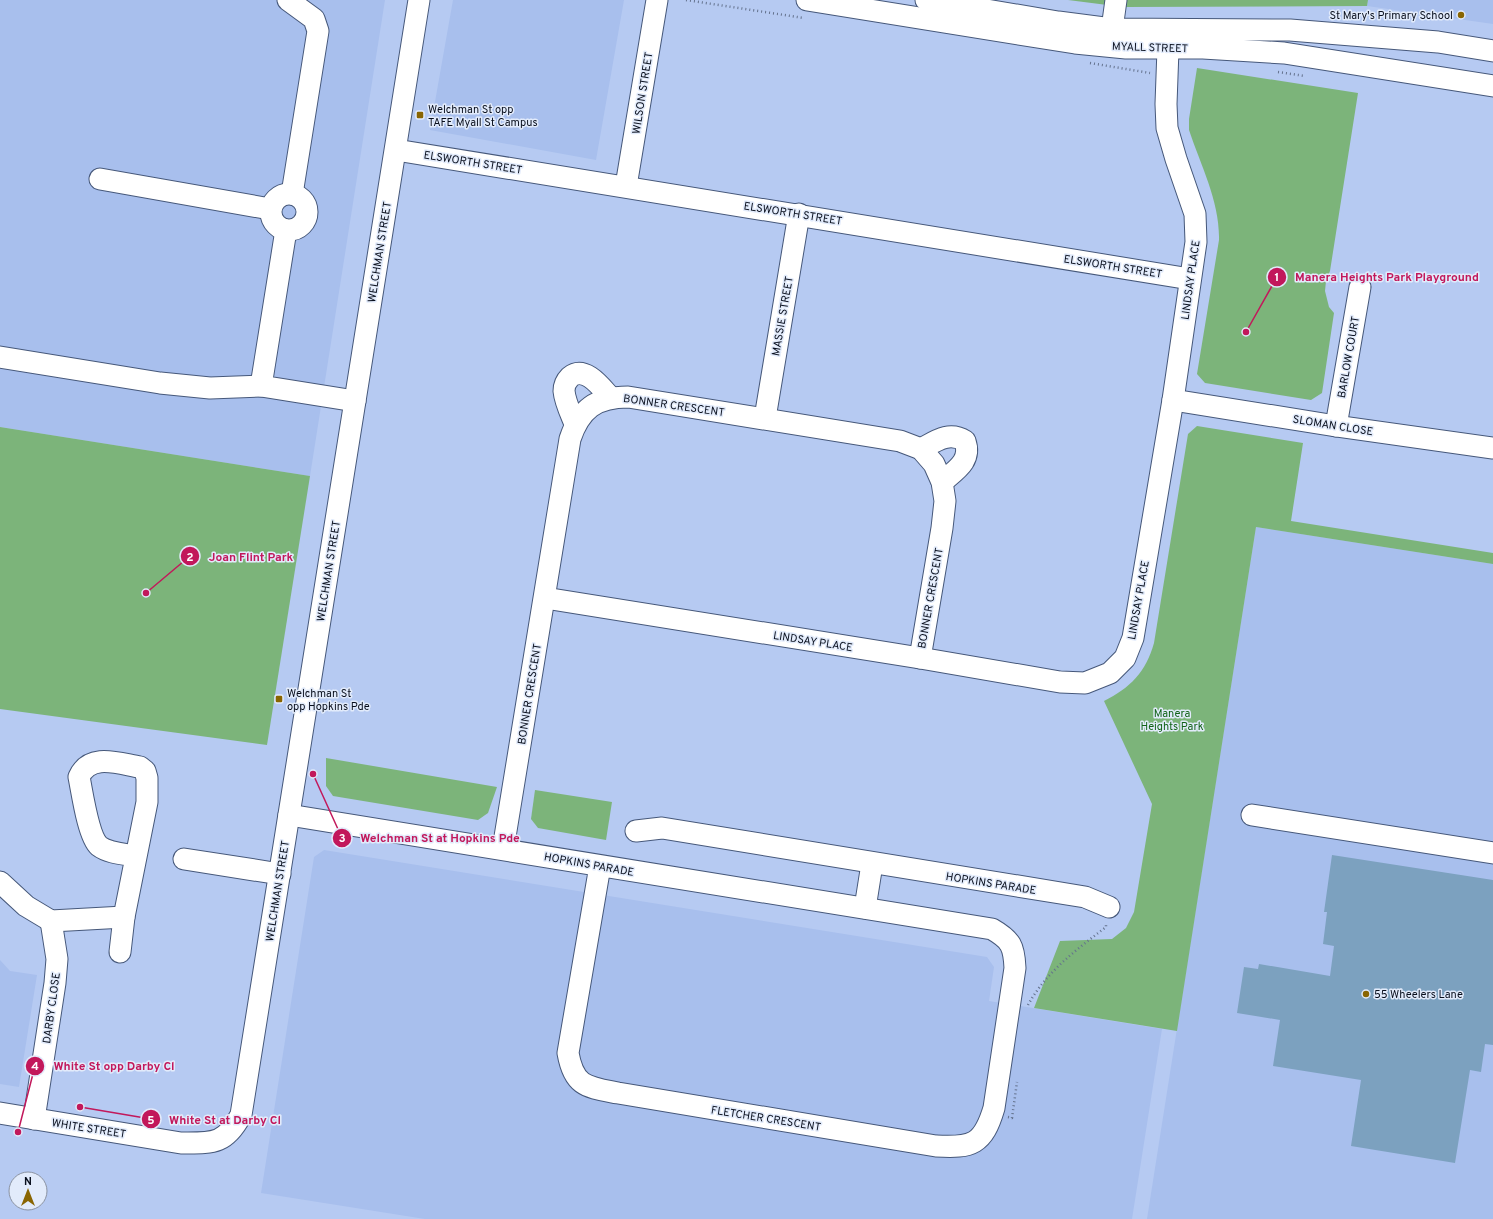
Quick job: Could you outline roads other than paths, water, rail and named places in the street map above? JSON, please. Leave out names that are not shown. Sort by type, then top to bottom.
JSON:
[{"type":"street","points":[[288,0],[314,19],[318,31],[292,194]]},
{"type":"street","name":"WELCHMAN STREET","points":[[224,1138],[235,1127],[241,1115],[419,0]]},
{"type":"street","name":"WILSON STREET","points":[[626,186],[657,0]]},
{"type":"street","name":"MYALL STREET","points":[[807,0],[847,3],[1075,43],[1126,48],[1211,49],[1284,53],[1493,86]]},
{"type":"street","name":"MYALL STREET","points":[[926,0],[1058,22],[1112,29],[1290,30],[1438,42],[1493,51]]},
{"type":"street","points":[[1112,29],[1116,0]]},
{"type":"street","name":"LINDSAY PLACE","points":[[545,598],[1060,682],[1085,683],[1110,673],[1125,658],[1133,638],[1173,400],[1196,242],[1196,214],[1176,159],[1167,128],[1166,104],[1168,49]]},
{"type":"street","name":"ELSWORTH STREET","points":[[396,150],[799,214],[1190,279]]},
{"type":"street","points":[[100,179],[270,209]]},
{"type":"street","points":[[292,194],[302,199],[306,204],[307,215],[302,226],[291,230],[286,230],[274,223],[270,209],[278,197],[292,194]]},
{"type":"street","name":"MASSIE STREET","points":[[765,418],[799,214]]},
{"type":"street","points":[[261,386],[286,230]]},
{"type":"street","name":"BARLOW COURT","points":[[1336,426],[1360,287]]},
{"type":"street","points":[[0,357],[160,382],[210,388],[261,386],[355,401]]},
{"type":"street","points":[[575,424],[564,391],[565,383],[571,376],[579,374],[588,376],[610,397]]},
{"type":"street","name":"BONNER CRESCENT","points":[[503,849],[570,438],[575,424],[585,412],[596,403],[610,397],[628,397],[900,441],[921,449],[934,464],[942,482],[945,501],[942,528],[920,658]]},
{"type":"street","name":"SLOMAN CLOSE","points":[[1173,400],[1336,426],[1493,448]]},
{"type":"street","points":[[921,449],[947,436],[957,436],[965,441],[967,449],[966,458],[962,465],[942,482]]},
{"type":"street","points":[[120,952],[124,917],[135,856],[140,846],[147,802],[147,778],[145,771],[140,767],[96,761],[86,765],[79,776],[83,800],[94,838],[99,845],[106,850],[135,856]]},
{"type":"street","name":"HOPKINS PARADE","points":[[289,815],[992,928],[1006,937],[1014,951]]},
{"type":"street","points":[[1252,815],[1493,853]]},
{"type":"street","name":"HOPKINS PARADE","points":[[636,831],[662,828],[872,864],[1085,897],[1109,907]]},
{"type":"street","points":[[184,859],[280,874]]},
{"type":"street","points":[[865,908],[872,864]]},
{"type":"street","name":"FLETCHER CRESCENT","points":[[600,866],[568,1054],[571,1070],[580,1082],[596,1088],[936,1146],[957,1147],[976,1142],[988,1128],[994,1108],[1015,968],[1014,951]]},
{"type":"street","points":[[0,882],[26,906],[51,921],[124,917]]},
{"type":"street","name":"DARBY CLOSE","points":[[34,1119],[55,983],[57,959],[51,921]]},
{"type":"street","name":"WHITE STREET","points":[[0,1113],[181,1143],[208,1143],[224,1138]]},
{"type":"place","name":"St Mary's Primary School","points":[[1461,15]]},
{"type":"place","name":"Welchman St opp TAFE Myall St Campus","points":[[420,115]]},
{"type":"place","name":"Manera Heights Park Playground","points":[[1246,332]]},
{"type":"place","name":"Joan Flint Park","points":[[146,593]]},
{"type":"place","name":"Welchman St opp Hopkins Pde","points":[[279,699]]},
{"type":"place","name":"Welchman St at Hopkins Pde","points":[[313,774]]},
{"type":"place","name":"55 Wheelers Lane","points":[[1366,994]]},
{"type":"place","name":"White St at Darby Cl","points":[[80,1107]]},
{"type":"place","name":"White St opp Darby Cl","points":[[18,1132]]},
{"type":"park label","name":"Manera Heights Park","points":[[1172,719]]}]
